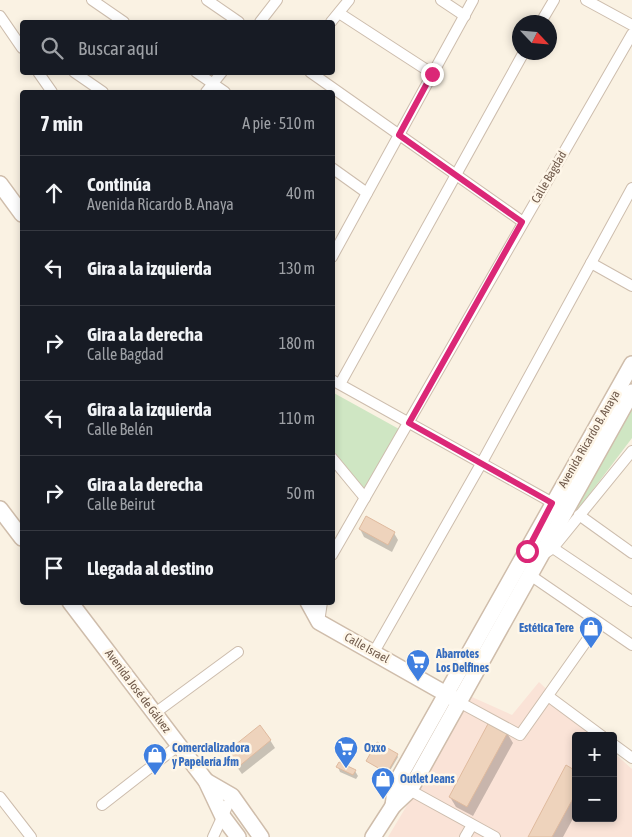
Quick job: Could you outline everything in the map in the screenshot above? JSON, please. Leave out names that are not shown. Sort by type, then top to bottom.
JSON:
[{"type":"main road","points":[[0,184],[20,211]]},
{"type":"main road","name":"Avenida Ricardo B. Anaya","points":[[393,806],[396,783],[453,698],[530,575],[533,554],[552,503],[632,364]]},
{"type":"main road","name":"Avenida Ricardo B. Anaya","points":[[373,837],[393,806],[410,790],[453,698],[533,554],[632,392]]},
{"type":"main road","points":[[1,512],[20,536]]},
{"type":"main road","name":"Avenida José de Gálvez","points":[[72,605],[206,781],[223,817],[238,837]]},
{"type":"main road","points":[[310,605],[319,622]]},
{"type":"main road","name":"Calle Israel","points":[[319,622],[453,698]]},
{"type":"main road","name":"Avenida José de Gálvez","points":[[206,781],[232,796],[261,837]]},
{"type":"street","points":[[92,0],[121,20]]},
{"type":"street","points":[[207,0],[235,20]]},
{"type":"street","points":[[262,20],[277,0]]},
{"type":"street","points":[[333,20],[348,0]]},
{"type":"street","points":[[441,0],[465,16]]},
{"type":"street","points":[[335,252],[473,0]]},
{"type":"street","points":[[545,15],[554,0]]},
{"type":"street","points":[[586,0],[632,25]]},
{"type":"street","points":[[339,13],[432,74]]},
{"type":"street","points":[[0,16],[20,45]]},
{"type":"street","points":[[8,26],[20,35]]},
{"type":"street","name":"Calle Bagdad","points":[[335,550],[522,222],[632,34]]},
{"type":"street","points":[[519,60],[336,382],[552,503]]},
{"type":"street","points":[[40,75],[51,90]]},
{"type":"street","points":[[78,75],[100,90]]},
{"type":"street","points":[[200,75],[222,90]]},
{"type":"street","points":[[208,90],[220,75]]},
{"type":"street","points":[[314,75],[522,222]]},
{"type":"street","points":[[335,170],[367,193]]},
{"type":"street","points":[[374,652],[482,464],[632,188]]},
{"type":"street","points":[[592,263],[632,286]]},
{"type":"street","points":[[533,554],[553,548],[579,516],[628,463],[632,451]]},
{"type":"street","points":[[335,462],[365,498]]},
{"type":"street","points":[[579,516],[632,553]]},
{"type":"street","points":[[553,548],[632,602]]},
{"type":"street","points":[[530,575],[632,645]]},
{"type":"street","points":[[319,622],[322,605]]},
{"type":"street","points":[[453,698],[520,735],[599,623]]},
{"type":"street","points":[[155,712],[238,652]]},
{"type":"street","points":[[548,696],[597,732]]},
{"type":"street","points":[[102,805],[179,745]]},
{"type":"street","points":[[617,747],[632,758]]},
{"type":"street","points":[[396,783],[494,837]]},
{"type":"street","points":[[0,796],[32,837]]},
{"type":"street","points":[[213,837],[232,796]]},
{"type":"street","points":[[465,837],[472,825]]},
{"type":"shaded area","points":[[539,682],[592,732],[572,732],[572,822],[617,822],[617,756],[632,769],[632,837],[388,837],[472,697],[512,715]]},
{"type":"green space","points":[[335,394],[399,429],[365,490],[335,452]]},
{"type":"green space","points":[[632,406],[632,438],[555,540]]},
{"type":"building","points":[[366,516],[395,532],[388,545],[359,529]]},
{"type":"building","points":[[489,722],[508,732],[467,807],[449,797]]},
{"type":"building","points":[[260,725],[271,740],[237,768],[225,753]]},
{"type":"building","points":[[377,742],[398,754],[387,773],[366,761]]},
{"type":"building","name":"Oxxo","points":[[339,762],[356,770],[353,775],[336,767]]},
{"type":"building","points":[[566,765],[572,769],[572,800],[552,837],[528,837]]},
{"type":"place","name":"Estética Tere","points":[[591,649]]},
{"type":"place","name":"Abarrotes Los Delfines","points":[[418,682]]},
{"type":"place","name":"Oxxo","points":[[346,769]]},
{"type":"place","name":"Comercializadora y Papelería Jfm","points":[[155,776]]},
{"type":"place","name":"Outlet Jeans","points":[[383,800]]},
{"type":"route","points":[[432,74],[399,135],[522,222],[409,423],[552,503],[527,551]]}]
